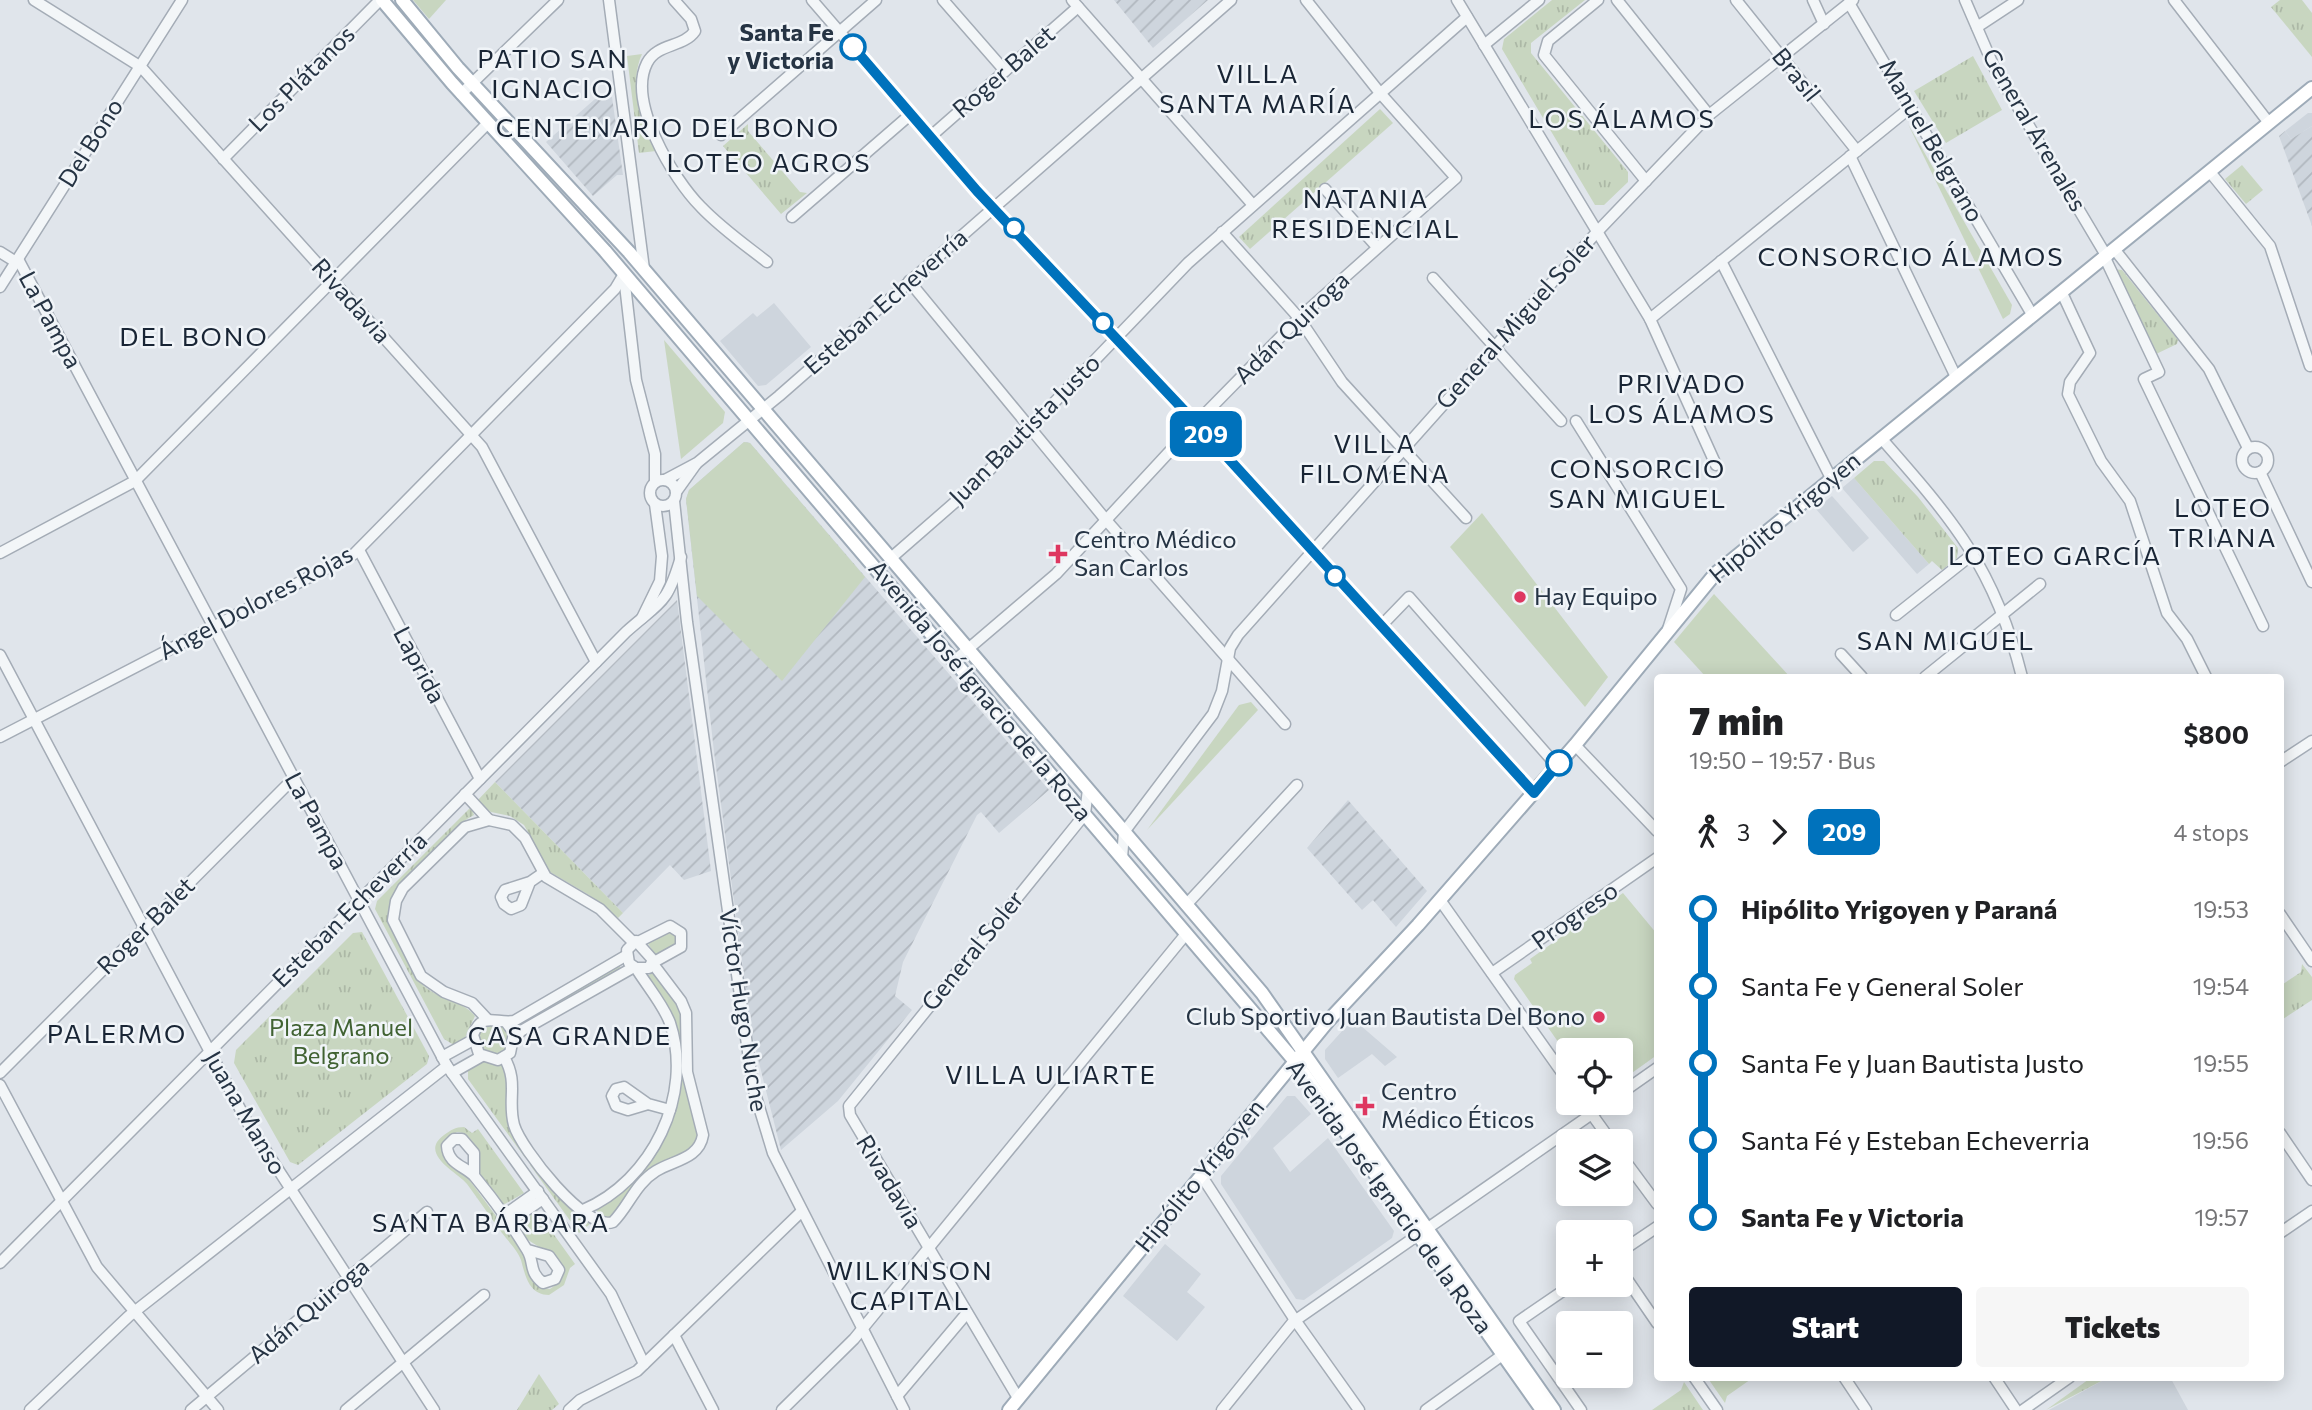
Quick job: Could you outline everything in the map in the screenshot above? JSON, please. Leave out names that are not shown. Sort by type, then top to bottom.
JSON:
[{"type":"main road","name":"Avenida José Ignacio de la Roza","points":[[381,0],[461,94],[624,274],[1186,934],[1298,1057],[1507,1352],[1554,1410]]},
{"type":"main road","name":"Avenida José Ignacio de la Roza","points":[[402,0],[644,269],[1262,993],[1292,1032],[1298,1057]]},
{"type":"main road","name":"Hipólito Yrigoyen","points":[[1009,1410],[1298,1057],[1534,793],[1724,565],[2312,88]]},
{"type":"main road","name":"Avenida José Ignacio de la Roza","points":[[1507,1352],[1542,1410]]},
{"type":"street","name":"Del Bono","points":[[0,287],[182,0]]},
{"type":"street","name":"Los Plátanos","points":[[223,159],[381,0]]},
{"type":"street","points":[[461,94],[558,0]]},
{"type":"street","points":[[610,0],[644,269]]},
{"type":"street","points":[[674,0],[691,19],[695,31],[688,38],[653,54],[648,61],[642,88],[650,122],[670,163],[692,197],[717,223],[767,262]]},
{"type":"street","points":[[812,0],[930,137],[1534,793]]},
{"type":"street","points":[[721,135],[876,0]]},
{"type":"street","points":[[943,0],[1005,71]]},
{"type":"street","name":"Esteban Echeverría","points":[[660,481],[697,463],[1231,0]]},
{"type":"street","points":[[1306,0],[1380,93]]},
{"type":"street","points":[[1457,0],[1650,319],[1716,465]]},
{"type":"street","points":[[1484,44],[1539,0]]},
{"type":"street","points":[[1598,0],[1548,41],[1544,50],[1547,59],[1646,181]]},
{"type":"street","points":[[1617,0],[1709,115]]},
{"type":"street","name":"Brasil","points":[[1736,0],[1853,153],[1956,377]]},
{"type":"street","points":[[1813,0],[1824,23]]},
{"type":"street","name":"General Arenales","points":[[1965,0],[1994,67],[2109,255]]},
{"type":"street","points":[[1977,27],[2018,0]]},
{"type":"street","points":[[2174,0],[2269,123]]},
{"type":"street","name":"Rivadavia","points":[[38,1],[140,66],[482,446],[596,662]]},
{"type":"street","name":"General Miguel Soler","points":[[1124,832],[1213,714],[1222,691],[1227,658],[1238,635],[1597,232],[1709,115],[1851,2]]},
{"type":"street","name":"Manuel Belgrano","points":[[1851,2],[2032,316]]},
{"type":"street","points":[[1075,4],[1254,205]]},
{"type":"street","name":"Roger Balet","points":[[930,137],[1075,4]]},
{"type":"street","name":"Juan Bautista Justo","points":[[891,558],[977,484],[1188,262],[1467,17]]},
{"type":"street","name":"Adán Quiroga","points":[[954,661],[1056,574],[1298,318],[1456,178],[1380,93]]},
{"type":"street","points":[[1650,319],[1911,107]]},
{"type":"street","points":[[792,217],[911,114]]},
{"type":"street","points":[[0,553],[135,481],[488,123]]},
{"type":"street","points":[[2210,172],[2270,246],[2310,358],[2312,377]]},
{"type":"street","points":[[1325,189],[1377,247]]},
{"type":"street","points":[[1222,232],[1298,318],[1342,382],[1466,518]]},
{"type":"street","points":[[0,252],[17,261]]},
{"type":"street","points":[[2109,255],[2209,369],[2248,448]]},
{"type":"street","points":[[2109,255],[2159,372],[2144,379],[2263,626]]},
{"type":"street","name":"La Pampa","points":[[17,261],[447,1065],[611,1294],[644,1364]]},
{"type":"street","points":[[1721,261],[1831,478]]},
{"type":"street","points":[[624,274],[636,380],[660,481]]},
{"type":"street","name":"Ángel Dolores Rojas","points":[[0,737],[359,550],[615,289],[624,274]]},
{"type":"street","points":[[1433,278],[1561,421]]},
{"type":"street","points":[[909,281],[1106,520],[1285,724]]},
{"type":"street","points":[[2062,293],[2090,353],[2070,382],[2068,394],[2101,461],[2130,501],[2162,600],[2205,674]]},
{"type":"street","points":[[1576,421],[1681,589],[1668,629]]},
{"type":"street","points":[[1881,438],[1941,506],[1974,553],[2004,613],[2021,674]]},
{"type":"street","points":[[2259,447],[2267,454],[2267,465],[2260,472],[2253,473],[2244,468],[2242,457],[2248,448],[2259,447]]},
{"type":"street","name":"Esteban Echeverría","points":[[0,1263],[596,662],[641,618],[661,604],[674,579],[681,557],[675,496],[697,463]]},
{"type":"street","points":[[2260,472],[2312,582]]},
{"type":"street","points":[[660,481],[673,484],[675,496],[664,506],[655,504],[649,491],[660,481]]},
{"type":"street","name":"Esteban Echeverría","points":[[641,618],[659,588],[662,556],[655,504]]},
{"type":"street","name":"Laprida","points":[[359,550],[480,779]]},
{"type":"street","points":[[1896,615],[1974,553]]},
{"type":"street","name":"Esteban Echeverría","points":[[662,556],[674,579]]},
{"type":"street","name":"Víctor Hugo Nuche","points":[[681,557],[687,622],[747,1058],[766,1136],[904,1410]]},
{"type":"street","name":"Víctor Hugo Nuche","points":[[674,579],[687,622]]},
{"type":"street","points":[[1929,674],[2040,584]]},
{"type":"street","points":[[1381,626],[1409,597],[1557,766]]},
{"type":"street","points":[[1841,654],[1859,674]]},
{"type":"street","name":"Juana Manso","points":[[0,655],[246,1121],[434,1410]]},
{"type":"street","points":[[2284,759],[2312,741]]},
{"type":"street","points":[[1575,745],[1654,828]]},
{"type":"street","name":"Roger Balet","points":[[0,1073],[293,779]]},
{"type":"street","points":[[1186,905],[1297,785]]},
{"type":"street","points":[[1085,814],[1088,789]]},
{"type":"street","points":[[465,794],[489,820]]},
{"type":"street","name":"General Soler","points":[[849,1109],[850,1101],[1085,814]]},
{"type":"street","points":[[505,1057],[514,1077],[514,1124],[561,1194],[598,1221],[611,1224],[639,1185],[656,1171],[691,1155],[702,1140],[702,1124],[687,1072],[686,1013],[681,1001],[654,963],[636,942],[600,909],[543,873],[521,833],[506,822],[489,820],[470,824],[453,835],[403,888],[393,914],[399,935],[421,976],[444,992],[472,1003],[487,1019],[514,1021],[626,955],[636,942],[670,926],[681,933],[682,943],[677,951],[654,963],[645,969],[635,968],[521,1031],[514,1038]]},
{"type":"street","points":[[1122,858],[1124,832]]},
{"type":"street","name":"Progreso","points":[[1492,973],[1654,860]]},
{"type":"street","points":[[530,883],[543,873]]},
{"type":"street","points":[[1440,900],[1556,1064]]},
{"type":"street","points":[[2284,920],[2312,961]]},
{"type":"street","points":[[782,1410],[862,1328],[1186,934]]},
{"type":"street","points":[[583,1210],[624,1181],[644,1162],[665,1127],[676,1079],[671,1027],[626,955]]},
{"type":"street","points":[[30,1410],[135,1312],[447,1065],[472,1040],[475,1028],[487,1019]]},
{"type":"street","points":[[472,1040],[482,1056],[491,1060],[505,1057],[513,1047],[514,1038],[506,1022]]},
{"type":"street","points":[[447,1065],[482,1056]]},
{"type":"street","points":[[1633,1085],[1654,1070]]},
{"type":"street","points":[[0,1085],[97,1267],[218,1410]]},
{"type":"street","points":[[648,1104],[670,1110]]},
{"type":"street","name":"Rivadavia","points":[[849,1109],[1018,1398]]},
{"type":"street","points":[[1222,1410],[1295,1320],[1592,1115],[1602,1129]]},
{"type":"street","points":[[2284,1139],[2312,1180]]},
{"type":"street","points":[[520,1168],[534,1157]]},
{"type":"street","points":[[1633,1172],[1654,1200]]},
{"type":"street","points":[[474,1175],[528,1250]]},
{"type":"street","points":[[1201,1175],[1295,1320],[1359,1410]]},
{"type":"street","points":[[505,1219],[540,1195]]},
{"type":"street","points":[[569,1410],[644,1364],[802,1211]]},
{"type":"street","points":[[2284,1230],[2312,1211]]},
{"type":"street","name":"Adán Quiroga","points":[[191,1410],[428,1212]]},
{"type":"street","points":[[1633,1243],[1654,1229]]},
{"type":"street","points":[[1633,1288],[1654,1319]]},
{"type":"street","points":[[346,1410],[484,1295]]},
{"type":"street","points":[[1556,1296],[1519,1321],[1581,1410]]},
{"type":"street","points":[[897,1396],[967,1313]]},
{"type":"street","points":[[674,1335],[713,1410]]},
{"type":"street","points":[[1426,1410],[1507,1352]]},
{"type":"street","points":[[1697,1381],[1717,1410]]},
{"type":"street","points":[[1847,1381],[1866,1410]]},
{"type":"street","points":[[1997,1381],[2016,1410]]},
{"type":"street","points":[[2022,1410],[2064,1381]]},
{"type":"shaded area","points":[[1114,0],[1208,0],[1153,48]]},
{"type":"shaded area","points":[[612,97],[623,175],[617,175],[593,196],[546,142],[595,99]]},
{"type":"shaded area","points":[[2308,113],[2312,113],[2312,126],[2291,139],[2285,131]]},
{"type":"shaded area","points":[[2312,126],[2312,226],[2279,136],[2285,131],[2291,139]]},
{"type":"shaded area","points":[[774,303],[811,347],[766,385],[758,386],[720,341],[753,313],[757,317]]},
{"type":"shaded area","points":[[744,442],[750,443],[1049,790],[999,833],[981,812],[977,815],[903,962],[895,996],[912,1010],[838,1101],[781,1150],[752,1035],[714,752],[686,499],[689,490]]},
{"type":"shaded area","points":[[1854,478],[1929,564],[1917,574],[1842,488]]},
{"type":"shaded area","points":[[1832,496],[1869,538],[1853,552],[1816,509]]},
{"type":"shaded area","points":[[677,600],[711,871],[684,880],[670,865],[623,913],[495,782]]},
{"type":"shaded area","points":[[1348,800],[1427,891],[1396,927],[1373,900],[1362,910],[1307,848]]},
{"type":"shaded area","points":[[1353,1019],[1397,1057],[1385,1066],[1372,1054],[1338,1078],[1325,1059],[1325,1050]]},
{"type":"shaded area","points":[[1287,1096],[1295,1096],[1311,1114],[1273,1148],[1290,1172],[1328,1138],[1394,1231],[1392,1238],[1304,1300],[1296,1299],[1221,1184],[1221,1176]]},
{"type":"shaded area","points":[[1165,1244],[1201,1274],[1187,1292],[1205,1307],[1177,1341],[1123,1296]]},
{"type":"shaded area","points":[[2102,1381],[2172,1381],[2188,1410],[2049,1410]]},
{"type":"green space","points":[[413,0],[446,0],[429,19]]},
{"type":"green space","points":[[1552,0],[1585,0],[1531,43],[1531,53],[1628,172],[1628,182],[1604,205],[1595,205],[1502,49],[1504,39]]},
{"type":"green space","points":[[2280,0],[2302,0],[2312,13],[2312,57],[2271,7]]},
{"type":"green space","points":[[642,54],[636,78],[638,103],[656,151],[639,153],[627,56]]},
{"type":"green space","points":[[1973,56],[2002,110],[1946,143],[1914,91]]},
{"type":"green space","points":[[1380,109],[1393,123],[1250,249],[1239,237]]},
{"type":"green space","points":[[748,124],[748,131],[800,192],[807,193],[781,214],[723,146]]},
{"type":"green space","points":[[1908,124],[2012,305],[2010,314],[2003,319]]},
{"type":"green space","points":[[2242,165],[2263,190],[2246,204],[2225,179]]},
{"type":"green space","points":[[2113,269],[2122,270],[2178,340],[2177,344],[2154,355]]},
{"type":"green space","points":[[664,340],[725,412],[723,423],[681,459]]},
{"type":"green space","points":[[744,442],[750,443],[865,577],[782,681],[697,596],[686,499],[689,490]]},
{"type":"green space","points":[[1874,461],[1884,461],[1918,497],[1958,548],[1957,558],[1942,570],[1932,561],[1929,564],[1854,478]]},
{"type":"green space","name":"Hay Equipo","points":[[1482,513],[1608,677],[1585,707],[1450,547]]},
{"type":"green space","points":[[1714,594],[1787,674],[1703,674],[1674,642]]},
{"type":"green space","points":[[1251,702],[1258,710],[1147,830],[1239,705]]},
{"type":"green space","points":[[495,782],[623,913],[618,918],[589,895],[550,872],[524,825],[510,816],[491,812],[477,801]]},
{"type":"green space","points":[[471,807],[474,815],[450,833],[408,876],[394,897],[391,908],[395,934],[421,983],[475,1016],[465,1038],[454,1045],[444,1039],[375,909],[377,901]]},
{"type":"green space","name":"Club Sportivo Juan Bautista Del Bono","points":[[1623,893],[1654,930],[1654,1057],[1633,1072],[1633,1038],[1556,1039],[1514,979],[1515,975],[1532,963],[1530,959]]},
{"type":"green space","points":[[670,931],[676,936],[676,945],[657,958],[647,942]]},
{"type":"green space","name":"Plaza Manuel Belgrano","points":[[362,932],[429,1056],[427,1064],[298,1165],[290,1162],[234,1063],[236,1050],[353,933]]},
{"type":"green space","points":[[2302,964],[2312,977],[2312,1000],[2284,1018],[2284,983],[2301,972]]},
{"type":"green space","points":[[619,966],[622,969],[516,1028],[516,1024]]},
{"type":"green space","points":[[655,971],[682,1010],[700,1137],[692,1150],[636,1183],[610,1219],[598,1215],[596,1208],[624,1186],[672,1118],[674,1027],[646,977]]},
{"type":"green space","points":[[494,1023],[505,1028],[510,1039],[505,1050],[494,1055],[483,1050],[478,1039],[483,1028]]},
{"type":"green space","points":[[482,1061],[503,1064],[509,1093],[507,1119],[526,1159],[468,1079],[468,1069]]},
{"type":"green space","points":[[464,1127],[472,1133],[478,1129],[524,1193],[503,1205],[484,1182],[476,1148],[464,1133],[457,1132],[445,1141],[442,1153],[453,1168],[468,1178],[524,1254],[527,1269],[539,1287],[550,1289],[561,1281],[565,1272],[556,1258],[519,1231],[521,1221],[537,1211],[575,1264],[570,1268],[564,1285],[549,1295],[532,1288],[515,1250],[467,1184],[437,1156],[437,1142],[451,1130]]},
{"type":"green space","points":[[534,1162],[564,1203],[590,1224],[579,1233],[530,1165]]},
{"type":"green space","points":[[539,1374],[559,1404],[552,1410],[517,1410]]},
{"type":"green space","points":[[1710,1381],[1748,1381],[1727,1396],[1725,1403]]},
{"type":"green space","points":[[2086,1381],[2101,1381],[2046,1410]]},
{"type":"green space","points":[[1684,1382],[1703,1410],[1652,1410],[1681,1390]]},
{"type":"bus line","name":"209","points":[[853,47],[977,191],[1008,220],[1196,423],[1534,793],[1559,763]]},
{"type":"place","name":"Santa Fe y Victoria","points":[[853,47]]},
{"type":"place","name":"Centro Médico San Carlos","points":[[1058,554]]},
{"type":"place","name":"Hay Equipo","points":[[1520,597]]},
{"type":"place","name":"Club Sportivo Juan Bautista Del Bono","points":[[1599,1017]]},
{"type":"place","name":"Centro Médico Éticos","points":[[1365,1106]]},
{"type":"district","name":"PATIO SAN IGNACIO","points":[[553,74]]},
{"type":"district","name":"VILLA SANTA MARÍA","points":[[1258,88]]},
{"type":"district","name":"LOS ÁLAMOS","points":[[1622,119]]},
{"type":"district","name":"CENTENARIO DEL BONO","points":[[668,128]]},
{"type":"district","name":"LOTEO AGROS","points":[[769,163]]},
{"type":"district","name":"NATANIA RESIDENCIAL","points":[[1366,214]]},
{"type":"district","name":"CONSORCIO ÁLAMOS","points":[[1911,257]]},
{"type":"district","name":"DEL BONO","points":[[194,337]]},
{"type":"district","name":"PRIVADO LOS ÁLAMOS","points":[[1682,399]]},
{"type":"district","name":"VILLA FILOMENA","points":[[1375,459]]},
{"type":"district","name":"CONSORCIO SAN MIGUEL","points":[[1638,484]]},
{"type":"district","name":"LOTEO TRIANA","points":[[2223,523]]},
{"type":"district","name":"LOTEO GARCÍA","points":[[2055,556]]},
{"type":"district","name":"SAN MIGUEL","points":[[1946,641]]},
{"type":"district","name":"PALERMO","points":[[117,1034]]},
{"type":"district","name":"CASA GRANDE","points":[[570,1036]]},
{"type":"district","name":"VILLA ULIARTE","points":[[1051,1075]]},
{"type":"district","name":"SANTA BÁRBARA","points":[[491,1223]]},
{"type":"district","name":"WILKINSON CAPITAL","points":[[910,1286]]}]
